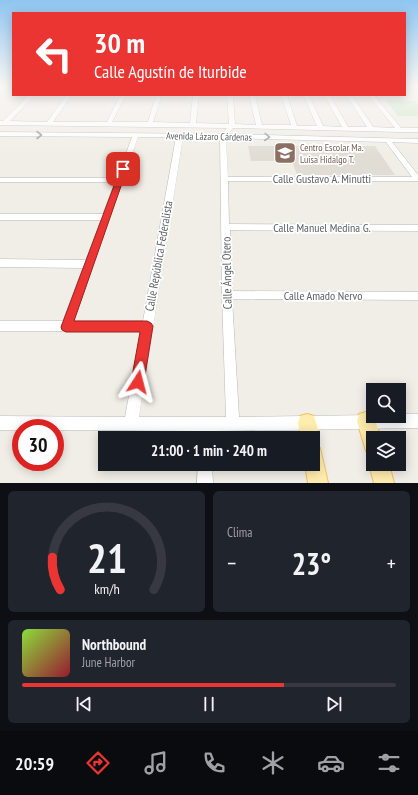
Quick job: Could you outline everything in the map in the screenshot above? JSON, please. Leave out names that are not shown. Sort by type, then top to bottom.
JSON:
[{"type":"main road","points":[[316,471],[318,483]]},
{"type":"main road","points":[[381,471],[384,483]]},
{"type":"street","points":[[2,123],[15,111]]},
{"type":"street","points":[[49,123],[58,111]]},
{"type":"street","points":[[109,124],[115,111]]},
{"type":"street","points":[[150,124],[154,111]]},
{"type":"street","points":[[193,125],[194,111]]},
{"type":"street","points":[[223,136],[232,126],[231,111]]},
{"type":"street","points":[[256,111],[259,126]]},
{"type":"street","points":[[289,111],[294,127]]},
{"type":"street","points":[[313,111],[320,128]]},
{"type":"street","points":[[336,111],[346,129]]},
{"type":"street","points":[[359,111],[371,129]]},
{"type":"street","points":[[383,111],[400,130]]},
{"type":"street","name":"Avenida Lázaro Cárdenas","points":[[2,123],[150,124],[418,130]]},
{"type":"street","name":"Avenida Lázaro Cárdenas","points":[[0,134],[223,136],[418,141]]},
{"type":"street","points":[[66,327],[136,135]]},
{"type":"street","name":"Calle República Federalista","points":[[131,424],[180,136]]},
{"type":"street","name":"Calle Ángel Otero","points":[[223,136],[227,295],[234,424]]},
{"type":"street","points":[[388,141],[418,179]]},
{"type":"street","name":"Calle Gustavo A. Minutti","points":[[225,179],[418,179]]},
{"type":"street","points":[[0,180],[119,180]]},
{"type":"street","points":[[0,217],[106,216]]},
{"type":"street","name":"Calle Manuel Medina G.","points":[[226,227],[418,228]]},
{"type":"street","points":[[0,263],[89,264]]},
{"type":"street","name":"Calle Amado Nervo","points":[[227,295],[418,296]]},
{"type":"street","points":[[0,326],[147,326]]},
{"type":"street","points":[[0,423],[131,424],[206,431],[234,424],[308,430],[366,421]]},
{"type":"street","points":[[406,421],[418,421]]},
{"type":"street","points":[[205,471],[205,483]]},
{"type":"shaded area","points":[[248,146],[375,146],[395,175],[297,175],[292,161],[251,161]]},
{"type":"green space","points":[[394,111],[418,111],[418,116],[398,116]]},
{"type":"place","name":"Centro Escolar Ma. Luisa Hidalgo T.","points":[[285,153]]},
{"type":"route","points":[[123,169],[66,327],[147,326],[138,382]]}]
